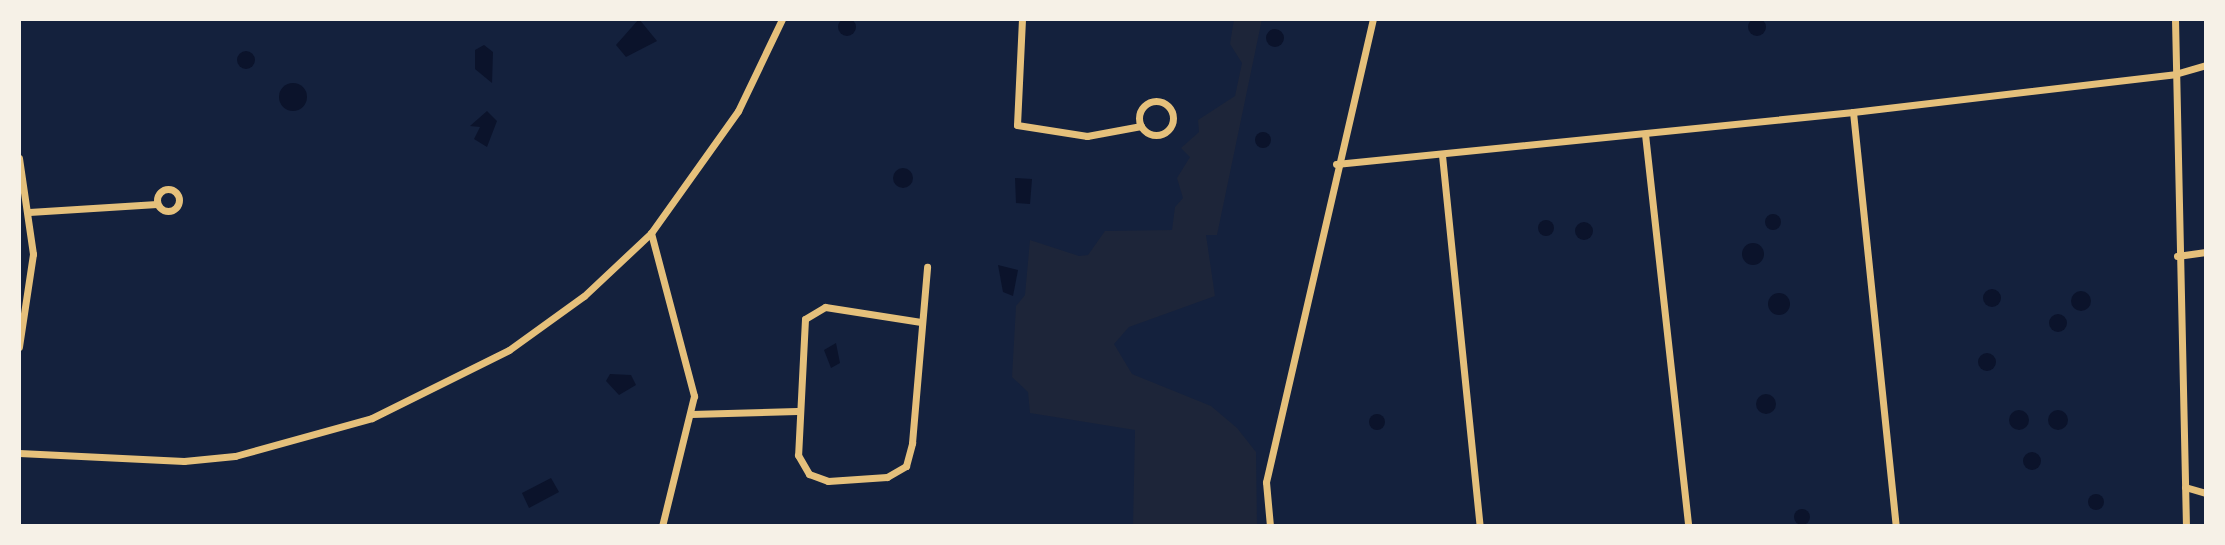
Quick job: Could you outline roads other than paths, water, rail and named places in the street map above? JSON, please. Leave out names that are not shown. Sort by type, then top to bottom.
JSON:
[{"type":"street","points":[[19,453],[184,461],[235,456],[361,422],[538,332],[651,233],[738,111],[782,19]]},
{"type":"street","points":[[1022,19],[1017,125],[1065,136],[1142,126],[1163,134],[1173,122],[1172,111],[1159,102],[1148,104],[1142,126]]},
{"type":"street","points":[[1270,526],[1266,482],[1336,164],[1373,19]]},
{"type":"street","points":[[2175,19],[2177,256],[2186,526]]},
{"type":"street","points":[[1336,164],[1853,112],[2175,74],[2206,65]]},
{"type":"street","points":[[1853,112],[1896,526]]},
{"type":"street","points":[[1646,134],[1688,526]]},
{"type":"street","points":[[1442,155],[1480,526]]},
{"type":"street","points":[[19,158],[29,212],[30,299],[19,346]]},
{"type":"street","points":[[29,212],[157,204]]},
{"type":"street","points":[[651,233],[691,376],[691,414],[662,526]]},
{"type":"street","points":[[2177,256],[2206,252]]},
{"type":"street","points":[[921,322],[825,307],[808,314],[800,333],[797,411],[798,455],[809,474],[828,481],[898,473],[911,456],[927,267]]},
{"type":"street","points":[[691,414],[797,411]]},
{"type":"street","points":[[2185,487],[2206,493]]}]
